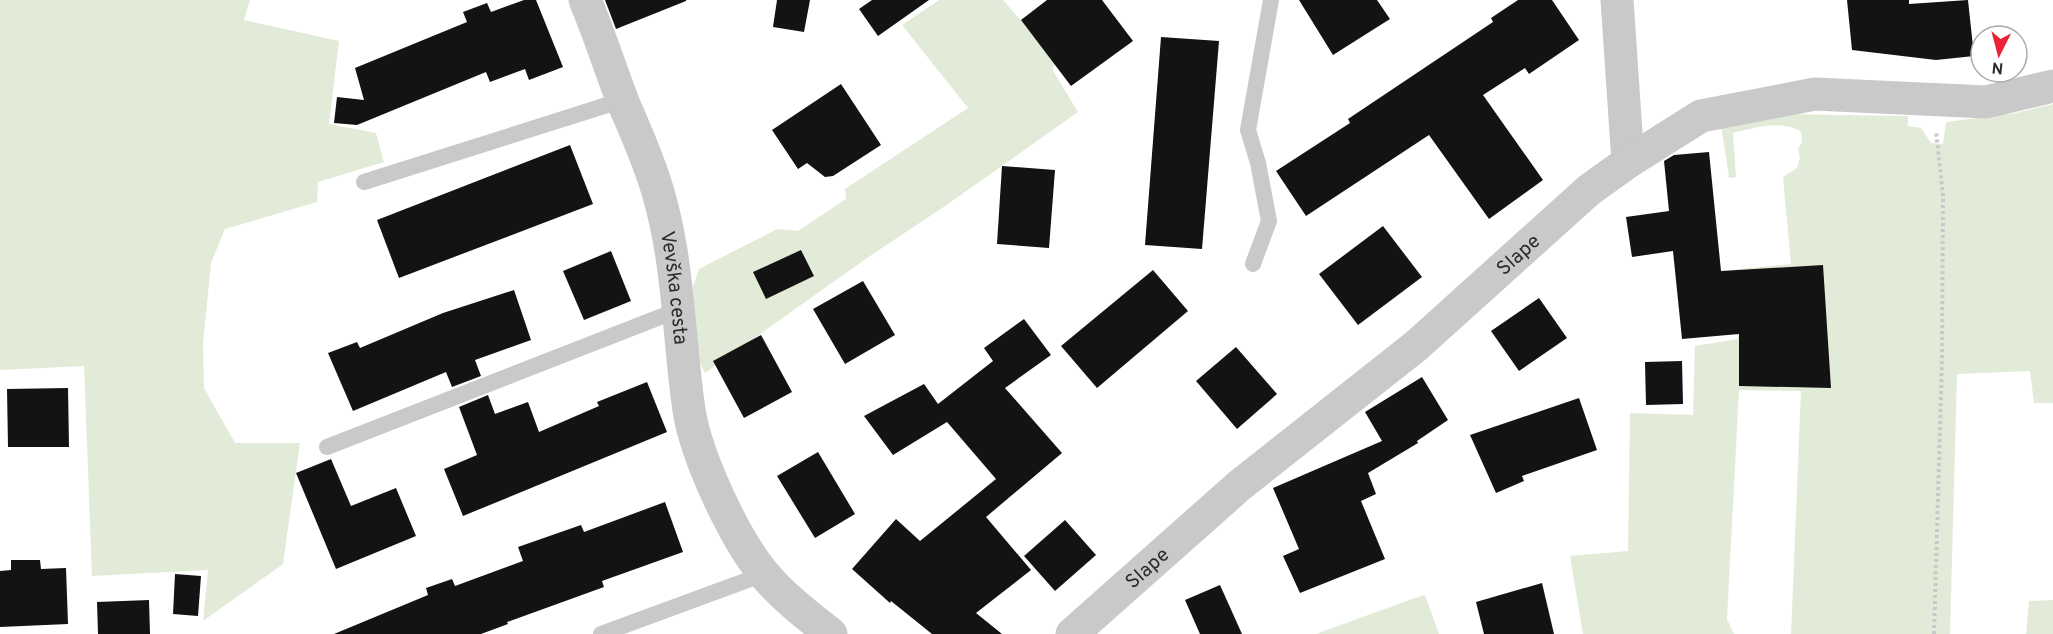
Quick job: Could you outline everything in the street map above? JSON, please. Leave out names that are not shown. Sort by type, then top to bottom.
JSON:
[{"type":"street","name":"Vevška cesta","points":[[585,0],[650,166],[662,205],[672,259],[690,412],[700,447],[736,532],[764,574],[809,617],[831,634]]},
{"type":"street","points":[[1617,0],[1628,162]]},
{"type":"street","name":"Slape","points":[[1072,634],[1240,485],[1416,346],[1589,190],[1628,162],[1701,116],[1815,94],[1986,102],[2053,86]]},
{"type":"lane","points":[[1253,264],[1269,221],[1258,163],[1248,130],[1270,0]]},
{"type":"lane","points":[[364,182],[623,100]]},
{"type":"lane","points":[[327,447],[678,310]]},
{"type":"lane","points":[[601,634],[764,574]]},
{"type":"path","points":[[1932,100],[1942,196],[1942,359],[1934,634]]},
{"type":"green space","points":[[0,0],[250,0],[244,20],[339,41],[329,124],[376,133],[384,162],[318,182],[317,202],[225,229],[211,263],[203,343],[204,388],[235,443],[300,443],[283,564],[203,621],[208,570],[92,576],[84,366],[0,370]]},
{"type":"green space","points":[[939,0],[1003,0],[1057,62],[1052,69],[1078,112],[705,373],[696,355],[693,287],[699,269],[777,229],[798,231],[846,199],[845,189],[968,108],[902,25]],"holes":[[[801,250],[813,276],[766,299],[754,272]]]},
{"type":"green space","points":[[2053,104],[2053,403],[2034,403],[2030,371],[1957,374],[1950,634],[1791,634],[1801,391],[1739,390],[1727,619],[1734,634],[1583,634],[1570,556],[1628,551],[1630,413],[1693,415],[1695,346],[1738,339],[1731,270],[1791,264],[1783,177],[1797,168],[1800,158],[1798,149],[1802,142],[1801,132],[1777,125],[1733,133],[1736,177],[1729,178],[1721,125],[1776,114],[1908,116],[1908,126],[1921,128],[1931,143],[1943,144],[1946,122],[2016,113]]},
{"type":"green space","points":[[1425,595],[1439,634],[1316,634],[1412,599]]},
{"type":"green space","points":[[2053,600],[2053,634],[2026,634],[2029,601]]},
{"type":"building","points":[[524,0],[536,0],[563,67],[529,80],[525,69],[490,82],[486,72],[357,125],[334,123],[337,97],[364,100],[355,68],[467,22],[463,12],[487,3],[491,12]]},
{"type":"building","points":[[605,0],[686,0],[686,1],[616,29]]},
{"type":"building","points":[[777,0],[810,0],[804,32],[773,27]]},
{"type":"building","points":[[872,0],[929,0],[878,36],[859,9]]},
{"type":"building","points":[[1047,0],[1102,0],[1133,41],[1071,86],[1021,20]]},
{"type":"building","points":[[1299,0],[1377,0],[1390,19],[1333,55]]},
{"type":"building","points":[[1518,0],[1552,0],[1579,40],[1529,74],[1525,68],[1483,95],[1543,180],[1489,219],[1429,135],[1306,216],[1276,171],[1350,123],[1348,119],[1493,22],[1491,18]]},
{"type":"building","points":[[1847,0],[1909,0],[1909,4],[1968,0],[1971,24],[1969,57],[1936,60],[1852,50]]},
{"type":"building","points":[[1161,37],[1219,41],[1202,249],[1145,245]]},
{"type":"building","points":[[841,84],[881,145],[833,176],[825,177],[807,163],[798,169],[772,130]]},
{"type":"building","points":[[570,145],[593,204],[399,278],[377,220]]},
{"type":"building","points":[[1709,152],[1721,271],[1823,265],[1831,388],[1739,386],[1739,334],[1682,339],[1673,251],[1632,257],[1626,217],[1669,211],[1664,161],[1674,155]]},
{"type":"building","points":[[1002,166],[1055,170],[1049,248],[997,244]]},
{"type":"building","points":[[1383,226],[1422,277],[1358,325],[1319,274]]},
{"type":"building","points":[[801,250],[814,276],[766,299],[753,272]]},
{"type":"building","points":[[611,251],[631,301],[584,320],[563,271]]},
{"type":"building","points":[[1153,270],[1188,311],[1097,388],[1061,346]]},
{"type":"building","points":[[863,281],[895,335],[845,364],[813,309]]},
{"type":"building","points":[[514,290],[531,340],[475,360],[481,376],[452,387],[446,372],[353,411],[328,353],[357,342],[360,348],[443,313]]},
{"type":"building","points":[[1539,298],[1567,338],[1519,371],[1491,331]]},
{"type":"building","points":[[1024,319],[1051,355],[1005,388],[1062,453],[986,517],[1031,570],[976,613],[1002,634],[932,634],[891,601],[890,603],[852,569],[896,519],[920,541],[996,479],[947,422],[893,455],[864,416],[924,384],[938,404],[993,361],[984,348]]},
{"type":"building","points":[[761,335],[792,392],[744,418],[713,361]]},
{"type":"building","points":[[1236,347],[1277,394],[1237,429],[1196,381]]},
{"type":"building","points":[[1682,361],[1683,404],[1646,405],[1645,362]]},
{"type":"building","points":[[1422,377],[1448,420],[1417,441],[1418,443],[1368,473],[1376,494],[1361,501],[1385,559],[1300,593],[1283,556],[1299,549],[1273,488],[1382,441],[1365,412]]},
{"type":"building","points":[[647,382],[667,432],[463,516],[444,469],[477,455],[459,407],[488,395],[495,414],[528,402],[539,432],[599,406],[597,402]]},
{"type":"building","points":[[68,388],[69,447],[8,447],[7,389]]},
{"type":"building","points":[[1579,398],[1597,450],[1522,476],[1524,481],[1496,493],[1470,435]]},
{"type":"building","points":[[818,452],[855,514],[815,538],[777,476]]},
{"type":"building","points":[[331,459],[351,506],[396,488],[416,536],[336,569],[296,473]]},
{"type":"building","points":[[665,502],[683,552],[602,581],[604,587],[507,622],[508,624],[481,634],[334,634],[428,595],[426,588],[452,579],[455,586],[523,561],[518,547],[581,525],[584,532]]},
{"type":"building","points":[[1065,520],[1096,555],[1055,591],[1024,556]]},
{"type":"building","points":[[11,560],[40,560],[41,569],[66,568],[68,624],[0,627],[0,571],[11,570]]},
{"type":"building","points":[[175,574],[201,576],[198,616],[173,614]]},
{"type":"building","points":[[1542,583],[1554,634],[1484,634],[1476,602]]},
{"type":"building","points":[[1220,585],[1242,634],[1200,634],[1185,600]]},
{"type":"building","points":[[149,600],[150,634],[98,634],[97,602]]}]
